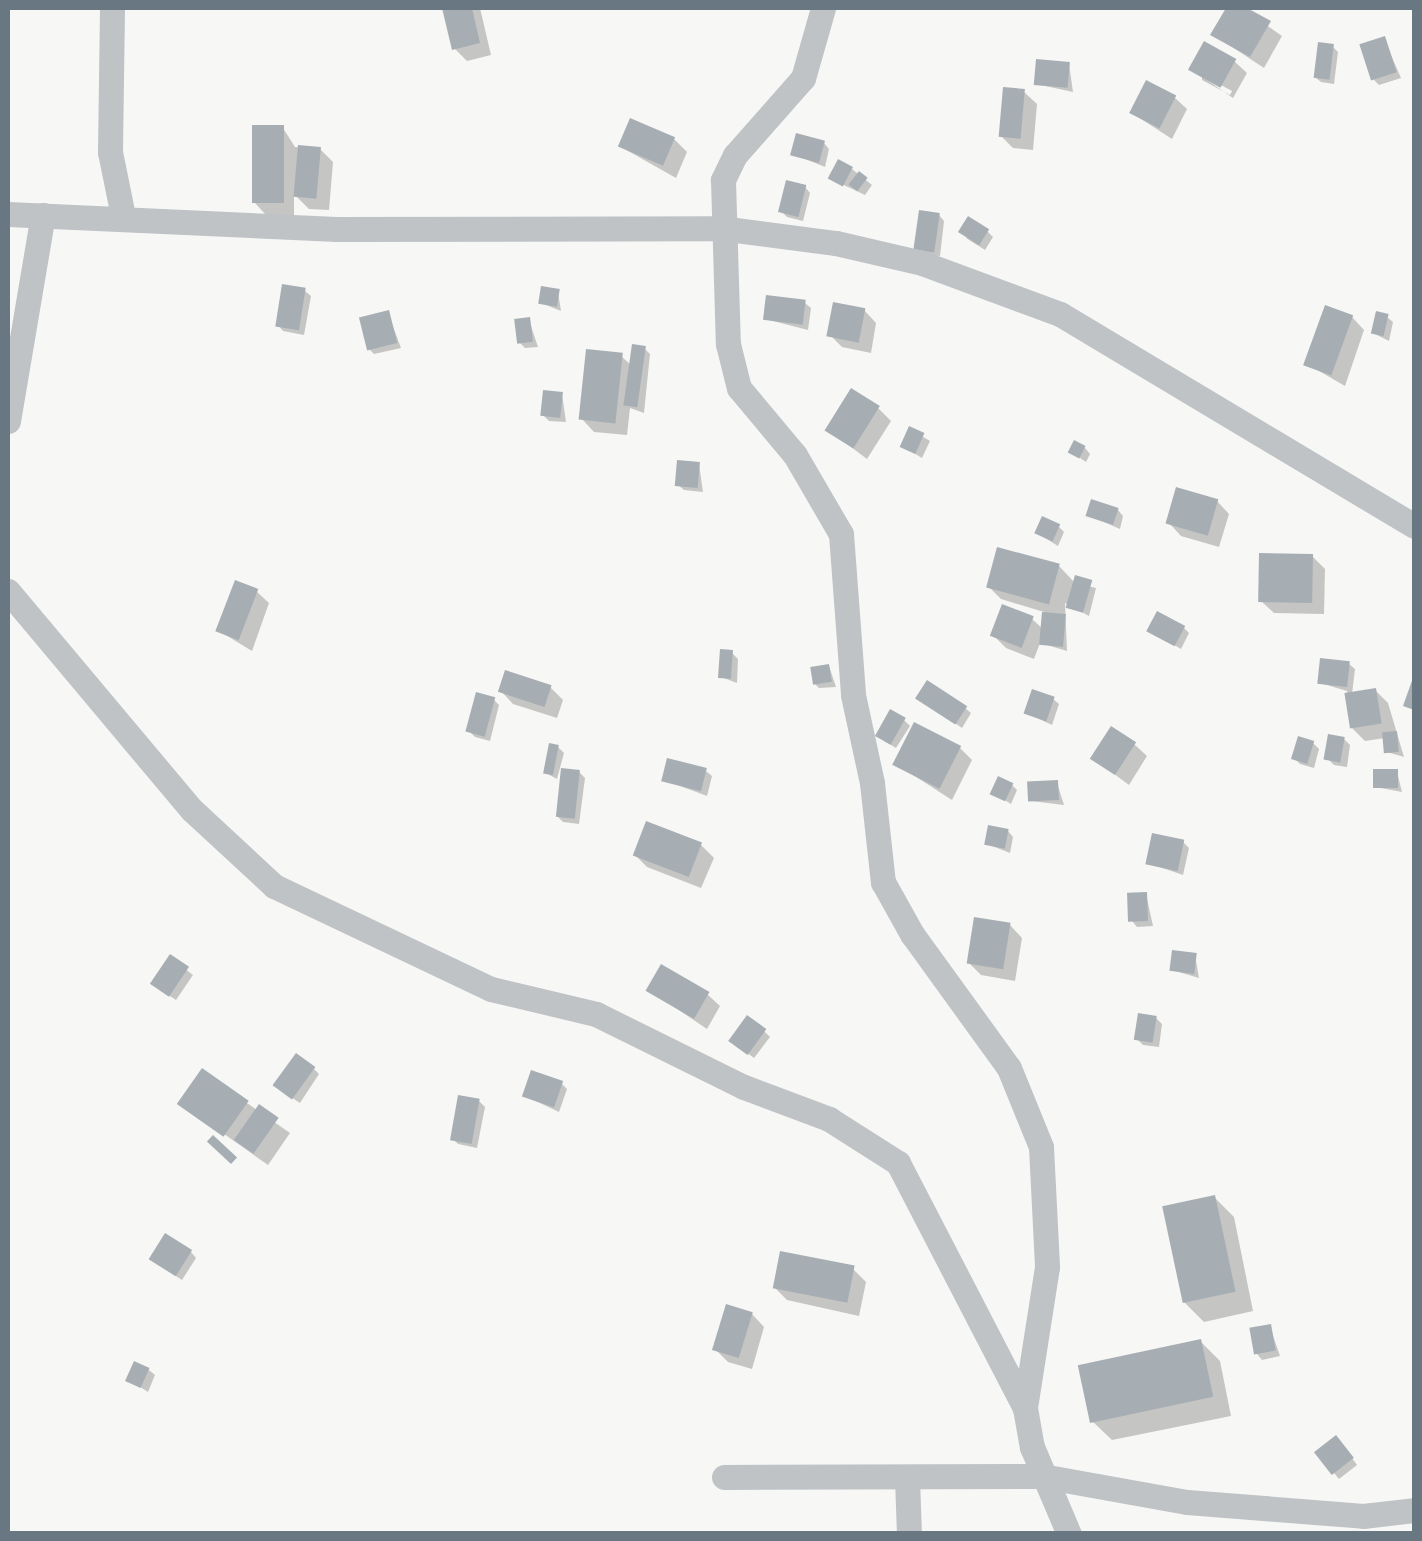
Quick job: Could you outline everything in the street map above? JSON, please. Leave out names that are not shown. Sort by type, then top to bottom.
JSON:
[{"type":"street","points":[[112,8],[110,152],[124,216]]},
{"type":"street","points":[[823,8],[803,78],[735,156],[723,180],[720,228],[733,374],[763,423],[822,494],[840,534],[852,695],[872,783],[884,882],[912,934],[1009,1068],[1042,1146],[1047,1267],[1025,1408]]},
{"type":"street","points":[[8,214],[124,216],[337,230],[720,228],[922,263],[1060,314],[1414,526]]},
{"type":"street","points":[[8,420],[43,215]]},
{"type":"street","points":[[8,591],[192,810],[274,886],[491,988],[596,1014],[744,1087],[829,1119],[898,1163],[1025,1408],[1042,1476],[1069,1534]]},
{"type":"street","points":[[724,1477],[1042,1476],[1187,1502],[1363,1516],[1414,1510]]},
{"type":"street","points":[[906,1478],[909,1534]]},
{"type":"building","points":[[442,8],[472,8],[480,43],[452,50]]},
{"type":"building","points":[[1226,8],[1247,8],[1271,21],[1250,57],[1210,35]]},
{"type":"building","points":[[1385,36],[1397,72],[1371,80],[1359,44]]},
{"type":"building","points":[[1204,41],[1236,59],[1220,88],[1188,70]]},
{"type":"building","points":[[1318,42],[1334,44],[1329,80],[1314,78]]},
{"type":"building","points":[[1036,59],[1070,62],[1068,88],[1034,85]]},
{"type":"building","points":[[1146,80],[1176,95],[1159,128],[1129,113]]},
{"type":"building","points":[[1003,87],[1025,89],[1021,139],[999,137]]},
{"type":"building","points":[[630,118],[675,137],[663,166],[618,147]]},
{"type":"building","points":[[252,125],[284,125],[284,203],[252,203]]},
{"type":"building","points":[[796,133],[825,141],[819,163],[790,155]]},
{"type":"building","points":[[298,145],[321,147],[316,199],[293,197]]},
{"type":"building","points":[[838,159],[853,167],[843,186],[828,178]]},
{"type":"building","points":[[859,171],[868,178],[857,191],[849,184]]},
{"type":"building","points":[[786,180],[806,185],[798,217],[778,212]]},
{"type":"building","points":[[919,210],[940,213],[934,253],[913,250]]},
{"type":"building","points":[[968,216],[989,229],[979,245],[958,232]]},
{"type":"building","points":[[282,284],[306,288],[299,330],[275,326]]},
{"type":"building","points":[[541,286],[560,289],[557,307],[538,304]]},
{"type":"building","points":[[766,295],[806,300],[803,325],[763,320]]},
{"type":"building","points":[[833,302],[865,308],[859,343],[826,336]]},
{"type":"building","points":[[1325,305],[1353,315],[1331,375],[1303,365]]},
{"type":"building","points":[[389,310],[397,343],[367,350],[359,317]]},
{"type":"building","points":[[1376,311],[1389,314],[1383,336],[1371,333]]},
{"type":"building","points":[[530,317],[533,342],[517,344],[514,319]]},
{"type":"building","points":[[632,344],[646,346],[637,407],[623,405]]},
{"type":"building","points":[[586,349],[623,353],[615,423],[579,420]]},
{"type":"building","points":[[851,388],[880,406],[853,448],[825,430]]},
{"type":"building","points":[[543,390],[563,392],[560,418],[540,416]]},
{"type":"building","points":[[909,426],[925,433],[915,454],[900,447]]},
{"type":"building","points":[[1074,440],[1086,446],[1079,458],[1068,452]]},
{"type":"building","points":[[677,460],[700,462],[698,488],[675,486]]},
{"type":"building","points":[[1176,487],[1218,499],[1208,536],[1166,524]]},
{"type":"building","points":[[1091,499],[1119,508],[1113,525],[1085,516]]},
{"type":"building","points":[[1042,516],[1060,524],[1053,541],[1034,533]]},
{"type":"building","points":[[997,547],[1060,564],[1049,604],[986,588]]},
{"type":"building","points":[[1259,553],[1313,554],[1312,603],[1258,602]]},
{"type":"building","points":[[1075,575],[1092,580],[1083,613],[1066,608]]},
{"type":"building","points":[[235,580],[258,589],[239,640],[215,631]]},
{"type":"building","points":[[1002,604],[1034,616],[1022,648],[990,636]]},
{"type":"building","points":[[1157,611],[1185,626],[1174,646],[1146,631]]},
{"type":"building","points":[[1042,612],[1066,614],[1063,647],[1039,645]]},
{"type":"building","points":[[720,649],[733,650],[731,679],[718,678]]},
{"type":"building","points":[[1320,658],[1350,661],[1347,687],[1317,684]]},
{"type":"building","points":[[829,664],[832,682],[813,685],[810,667]]},
{"type":"building","points":[[505,670],[552,685],[544,707],[498,692]]},
{"type":"building","points":[[1414,675],[1414,710],[1403,706]]},
{"type":"building","points":[[927,680],[967,706],[955,725],[915,698]]},
{"type":"building","points":[[1376,688],[1382,724],[1350,729],[1344,693]]},
{"type":"building","points":[[1032,689],[1055,697],[1046,721],[1024,714]]},
{"type":"building","points":[[476,692],[495,697],[485,737],[465,732]]},
{"type":"building","points":[[890,709],[906,718],[891,745],[875,736]]},
{"type":"building","points":[[914,722],[961,746],[939,789],[892,765]]},
{"type":"building","points":[[1111,726],[1136,742],[1115,775],[1090,759]]},
{"type":"building","points":[[1397,731],[1399,752],[1384,753],[1382,732]]},
{"type":"building","points":[[1328,734],[1345,737],[1340,763],[1323,760]]},
{"type":"building","points":[[1298,736],[1314,741],[1307,764],[1291,759]]},
{"type":"building","points":[[549,743],[559,745],[553,775],[543,773]]},
{"type":"building","points":[[667,758],[707,768],[701,791],[661,781]]},
{"type":"building","points":[[561,768],[580,770],[575,819],[556,817]]},
{"type":"building","points":[[1373,769],[1398,769],[1398,788],[1373,788]]},
{"type":"building","points":[[998,776],[1013,783],[1005,801],[990,794]]},
{"type":"building","points":[[1058,780],[1059,800],[1028,802],[1027,782]]},
{"type":"building","points":[[646,821],[702,843],[689,877],[633,856]]},
{"type":"building","points":[[988,825],[1009,829],[1005,849],[984,845]]},
{"type":"building","points":[[1152,833],[1184,840],[1178,871],[1145,864]]},
{"type":"building","points":[[1147,892],[1148,921],[1128,922],[1127,893]]},
{"type":"building","points":[[974,917],[1011,923],[1003,969],[967,963]]},
{"type":"building","points":[[1172,950],[1197,953],[1194,974],[1169,971]]},
{"type":"building","points":[[170,954],[189,967],[169,997],[150,984]]},
{"type":"building","points":[[661,964],[709,992],[694,1019],[646,991]]},
{"type":"building","points":[[1138,1013],[1157,1016],[1153,1043],[1134,1040]]},
{"type":"building","points":[[747,1015],[766,1029],[748,1055],[728,1041]]},
{"type":"building","points":[[296,1053],[315,1067],[292,1099],[272,1085]]},
{"type":"building","points":[[202,1068],[249,1101],[223,1137],[177,1104]]},
{"type":"building","points":[[531,1070],[563,1081],[554,1108],[522,1096]]},
{"type":"building","points":[[458,1095],[480,1099],[472,1144],[450,1140]]},
{"type":"building","points":[[259,1104],[279,1118],[253,1154],[234,1140]]},
{"type":"building","points":[[213,1135],[237,1158],[231,1164],[207,1142]]},
{"type":"building","points":[[1215,1195],[1236,1292],[1183,1303],[1162,1206]]},
{"type":"building","points":[[165,1233],[192,1250],[176,1276],[149,1259]]},
{"type":"building","points":[[780,1251],[855,1266],[847,1303],[773,1288]]},
{"type":"building","points":[[726,1304],[753,1312],[739,1358],[712,1350]]},
{"type":"building","points":[[1271,1324],[1276,1351],[1254,1354],[1249,1328]]},
{"type":"building","points":[[1201,1339],[1213,1397],[1090,1423],[1078,1365]]},
{"type":"building","points":[[134,1361],[150,1368],[141,1388],[125,1381]]},
{"type":"building","points":[[1336,1435],[1354,1458],[1332,1475],[1314,1452]]}]
